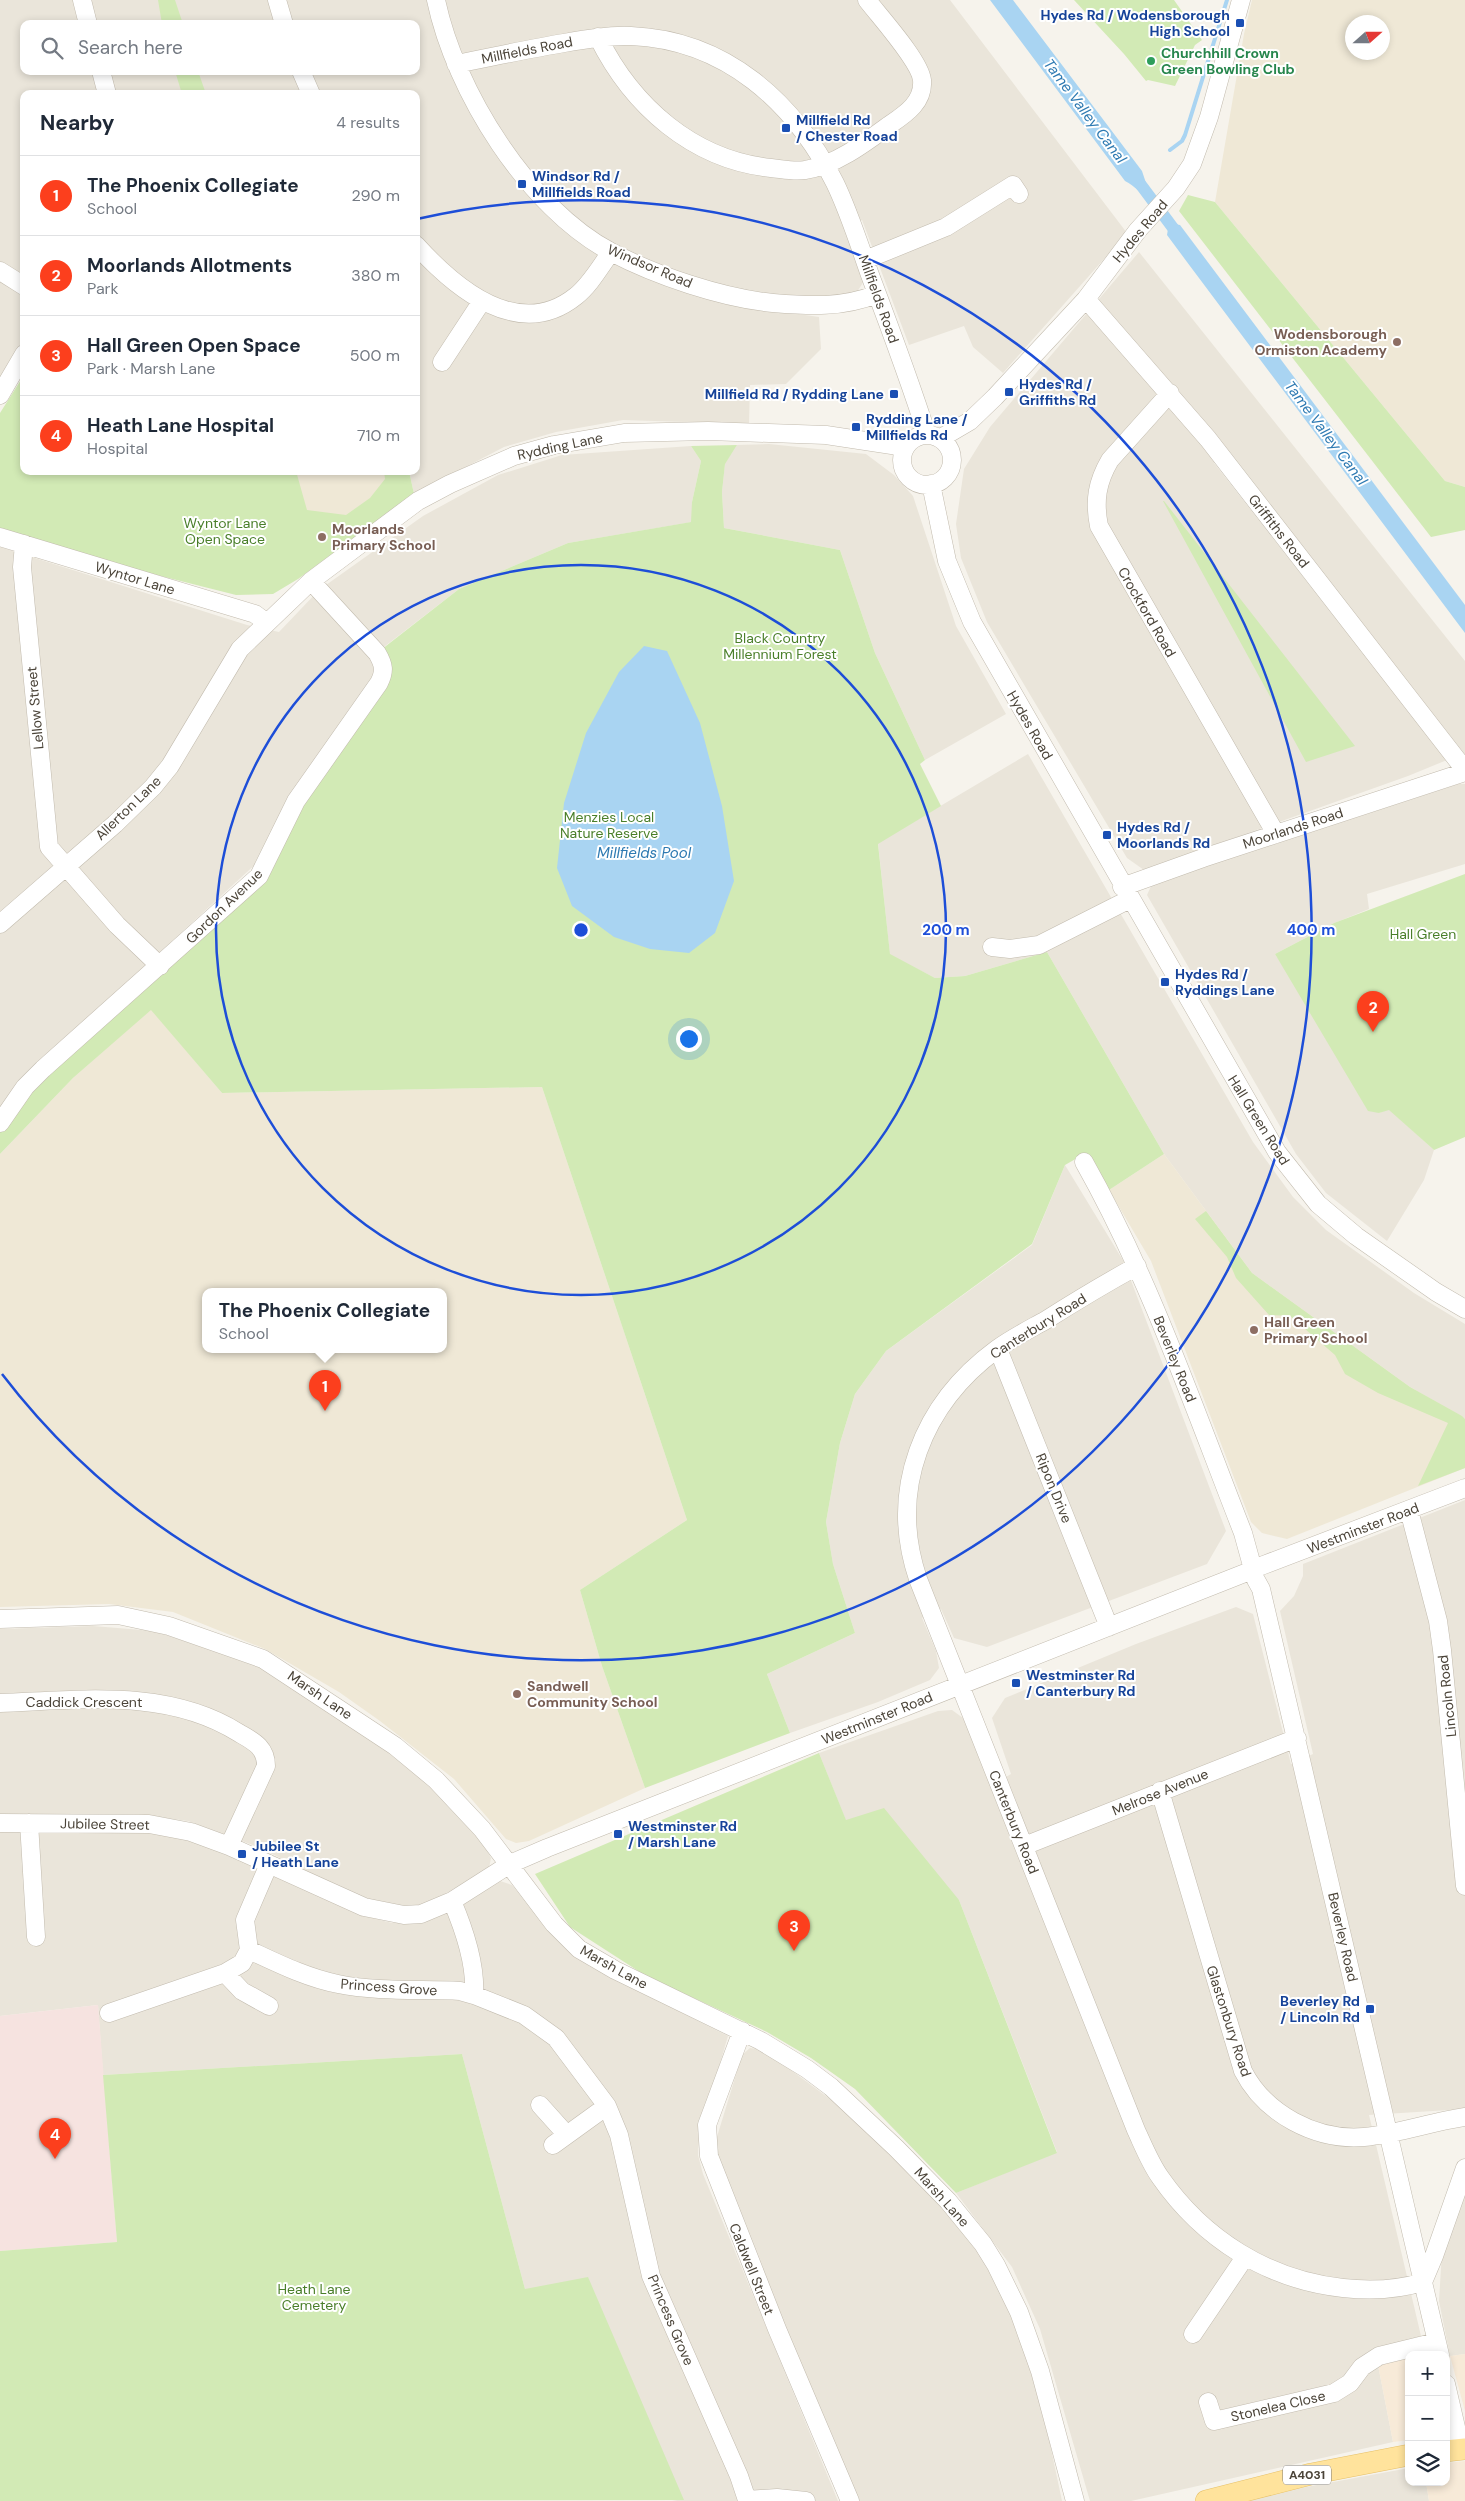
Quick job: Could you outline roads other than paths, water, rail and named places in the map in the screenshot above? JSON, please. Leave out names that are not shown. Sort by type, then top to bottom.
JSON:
[{"type":"main road","name":"A4031","points":[[1206,2501],[1311,2474],[1405,2456]]},
{"type":"street","points":[[82,0],[87,20]]},
{"type":"street","points":[[278,0],[283,20]]},
{"type":"street","name":"Windsor Road","points":[[436,0],[456,64],[484,119],[520,172],[571,223],[611,252],[672,278],[745,300],[816,306],[857,302],[877,294]]},
{"type":"street","points":[[598,37],[610,61],[632,93],[660,120],[691,142],[725,157],[760,167],[799,171],[825,165],[875,136],[917,102],[922,89],[921,76],[916,65],[866,0]]},
{"type":"street","name":"Hydes Road","points":[[1161,952],[972,622],[947,561],[931,484],[946,474],[952,457],[970,421],[995,397],[1086,299],[1138,230],[1176,188],[1192,164],[1209,117],[1241,0]]},
{"type":"street","name":"Millfields Road","points":[[456,64],[598,37],[630,36],[667,40],[703,52],[736,68],[780,103],[804,131],[825,165],[842,200],[934,437]]},
{"type":"street","points":[[102,75],[106,90]]},
{"type":"street","points":[[303,75],[309,90]]},
{"type":"street","points":[[865,260],[946,227],[1012,185],[1020,194]]},
{"type":"street","points":[[420,249],[454,282],[482,301],[502,310],[518,314],[534,314],[556,308],[571,300],[584,288],[611,252]]},
{"type":"street","points":[[0,271],[20,284]]},
{"type":"street","name":"Griffiths Road","points":[[1086,299],[1170,393],[1465,771]]},
{"type":"street","points":[[442,362],[482,301]]},
{"type":"street","points":[[0,395],[20,361]]},
{"type":"street","name":"Crockford Road","points":[[1170,393],[1110,460],[1103,472],[1096,500],[1099,526],[1276,834]]},
{"type":"street","name":"Hydes Road","points":[[905,448],[917,437],[934,437],[970,421]]},
{"type":"street","name":"Rydding Lane","points":[[267,623],[311,582],[422,499],[482,469],[514,456],[554,445],[624,433],[708,431],[826,435],[905,448]]},
{"type":"street","points":[[934,437],[950,448],[952,457]]},
{"type":"street","points":[[905,448],[903,464],[908,477],[918,483],[931,484]]},
{"type":"street","name":"Wyntor Lane","points":[[0,537],[255,614],[267,623]]},
{"type":"street","name":"Lellow Street","points":[[24,544],[22,568],[48,847],[117,925],[160,966]]},
{"type":"street","name":"Gordon Avenue","points":[[0,1123],[25,1087],[43,1068],[259,876],[296,801],[379,684],[384,673],[383,664],[377,653],[311,582]]},
{"type":"street","name":"Allerton Lane","points":[[0,924],[115,824],[153,787],[170,766],[240,649],[267,623]]},
{"type":"street","name":"Moorlands Road","points":[[992,947],[1010,949],[1039,945],[1126,893],[1276,834],[1465,771]]},
{"type":"street","name":"Hall Green Road","points":[[1161,952],[1277,1152],[1318,1204],[1356,1236],[1436,1292],[1465,1309]]},
{"type":"street","name":"Beverley Road","points":[[1084,1162],[1112,1211],[1137,1266],[1240,1524],[1253,1570],[1261,1589],[1438,2348]]},
{"type":"street","name":"Canterbury Road","points":[[1137,1266],[998,1349],[969,1374],[928,1428],[919,1447],[906,1500],[906,1519],[911,1558],[1136,2130],[1159,2176],[1194,2218],[1223,2243],[1245,2257],[1291,2278],[1333,2287],[1394,2288],[1422,2282]]},
{"type":"street","name":"Ripon Drive","points":[[998,1349],[1109,1627]]},
{"type":"street","name":"Westminster Road","points":[[510,1864],[960,1685],[1465,1488]]},
{"type":"street","name":"Lincoln Road","points":[[1409,1510],[1438,1621],[1465,1886]]},
{"type":"street","name":"Marsh Lane","points":[[0,1619],[118,1615],[168,1626],[263,1659],[387,1740],[436,1780],[482,1828],[554,1924],[584,1953],[742,2031],[807,2068],[853,2106],[948,2201],[983,2244],[1010,2291],[1028,2337],[1048,2397],[1075,2501]]},
{"type":"street","name":"Caddick Crescent","points":[[0,1702],[113,1699],[142,1701],[186,1709],[232,1728],[259,1745],[266,1756],[266,1766],[229,1846]]},
{"type":"street","name":"Melrose Avenue","points":[[1024,1846],[1297,1738]]},
{"type":"street","name":"Glastonbury Road","points":[[1160,1792],[1231,2034],[1248,2083],[1268,2104],[1283,2116],[1311,2129],[1350,2138],[1389,2134],[1465,2117]]},
{"type":"street","name":"Jubilee Street","points":[[0,1823],[149,1824],[191,1832],[229,1846],[364,1906],[386,1912],[421,1914],[452,1901],[510,1864]]},
{"type":"street","points":[[29,1823],[36,1937]]},
{"type":"street","points":[[109,2014],[225,1973],[242,1963],[249,1950],[245,1920],[269,1864]]},
{"type":"street","points":[[452,1901],[458,1916],[475,1981],[474,1996]]},
{"type":"street","name":"Princess Grove","points":[[249,1950],[294,1970],[337,1984],[368,1988],[460,1991],[524,2015],[556,2038],[607,2106],[619,2135],[651,2276],[739,2476],[742,2500],[777,2498],[806,2501]]},
{"type":"street","points":[[225,1973],[242,1991],[269,2006]]},
{"type":"street","name":"Caldwell Street","points":[[742,2031],[708,2125],[709,2156],[776,2329],[846,2500]]},
{"type":"street","points":[[540,2105],[559,2139],[607,2106]]},
{"type":"street","points":[[1422,2282],[1434,2256],[1465,2168]]},
{"type":"street","points":[[1193,2334],[1245,2257]]},
{"type":"street","name":"Stonelea Close","points":[[1208,2402],[1214,2421],[1334,2393],[1350,2383],[1362,2367],[1379,2356],[1438,2348]]},
{"type":"street","points":[[1448,2396],[1457,2450]]},
{"type":"water","name":"Tame Valley Canal","points":[[990,0],[1013,0],[1142,171],[1151,198],[1125,181]]},
{"type":"water","name":"Tame Valley Canal","points":[[1169,223],[1180,225],[1465,605],[1465,633],[1167,235]]},
{"type":"water","name":"Millfields Pool","points":[[644,646],[667,651],[700,723],[722,806],[734,881],[715,933],[689,953],[650,949],[614,937],[572,906],[557,868],[564,803],[586,733],[619,672]]},
{"type":"waterway","points":[[1170,150],[1182,141],[1185,135],[1227,0]]},
{"type":"waterway","points":[[1141,185],[1179,236]]},
{"type":"place","name":"Hydes Rd / Wodensborough High School","points":[[1240,23]]},
{"type":"place","name":"Churchhill Crown Green Bowling Club","points":[[1151,61]]},
{"type":"place","name":"Millfield Rd / Chester Road","points":[[786,128]]},
{"type":"place","name":"Windsor Rd / Millfields Road","points":[[522,184]]},
{"type":"place","name":"Wodensborough Ormiston Academy","points":[[1397,342]]},
{"type":"place","name":"Hydes Rd / Griffiths Rd","points":[[1009,392]]},
{"type":"place","name":"Millfield Rd / Rydding Lane","points":[[894,394]]},
{"type":"place","name":"Rydding Lane / Millfields Rd","points":[[856,427]]},
{"type":"place","name":"Moorlands Primary School","points":[[322,537]]},
{"type":"place","name":"Hydes Rd / Moorlands Rd","points":[[1107,835]]},
{"type":"place","name":"Hydes Rd / Ryddings Lane","points":[[1165,982]]},
{"type":"place","name":"Moorlands Allotments","points":[[1373,1032]]},
{"type":"place","name":"Hall Green Primary School","points":[[1254,1330]]},
{"type":"place","name":"The Phoenix Collegiate","points":[[325,1411]]},
{"type":"place","name":"Westminster Rd / Canterbury Rd","points":[[1016,1683]]},
{"type":"place","name":"Sandwell Community School","points":[[517,1694]]},
{"type":"place","name":"Westminster Rd / Marsh Lane","points":[[618,1834]]},
{"type":"place","name":"Jubilee St / Heath Lane","points":[[242,1854]]},
{"type":"place","name":"Hall Green Open Space","points":[[794,1951]]},
{"type":"place","name":"Beverley Rd / Lincoln Rd","points":[[1370,2009]]},
{"type":"place","name":"Heath Lane Hospital","points":[[55,2159]]},
{"type":"park label","name":"Wyntor Lane Open Space","points":[[225,532]]},
{"type":"park label","name":"Black Country Millennium Forest","points":[[780,646]]},
{"type":"park label","name":"Menzies Local Nature Reserve","points":[[609,826]]},
{"type":"park label","name":"Hall Green","points":[[1423,934]]},
{"type":"park label","name":"Heath Lane Cemetery","points":[[314,2298]]}]
